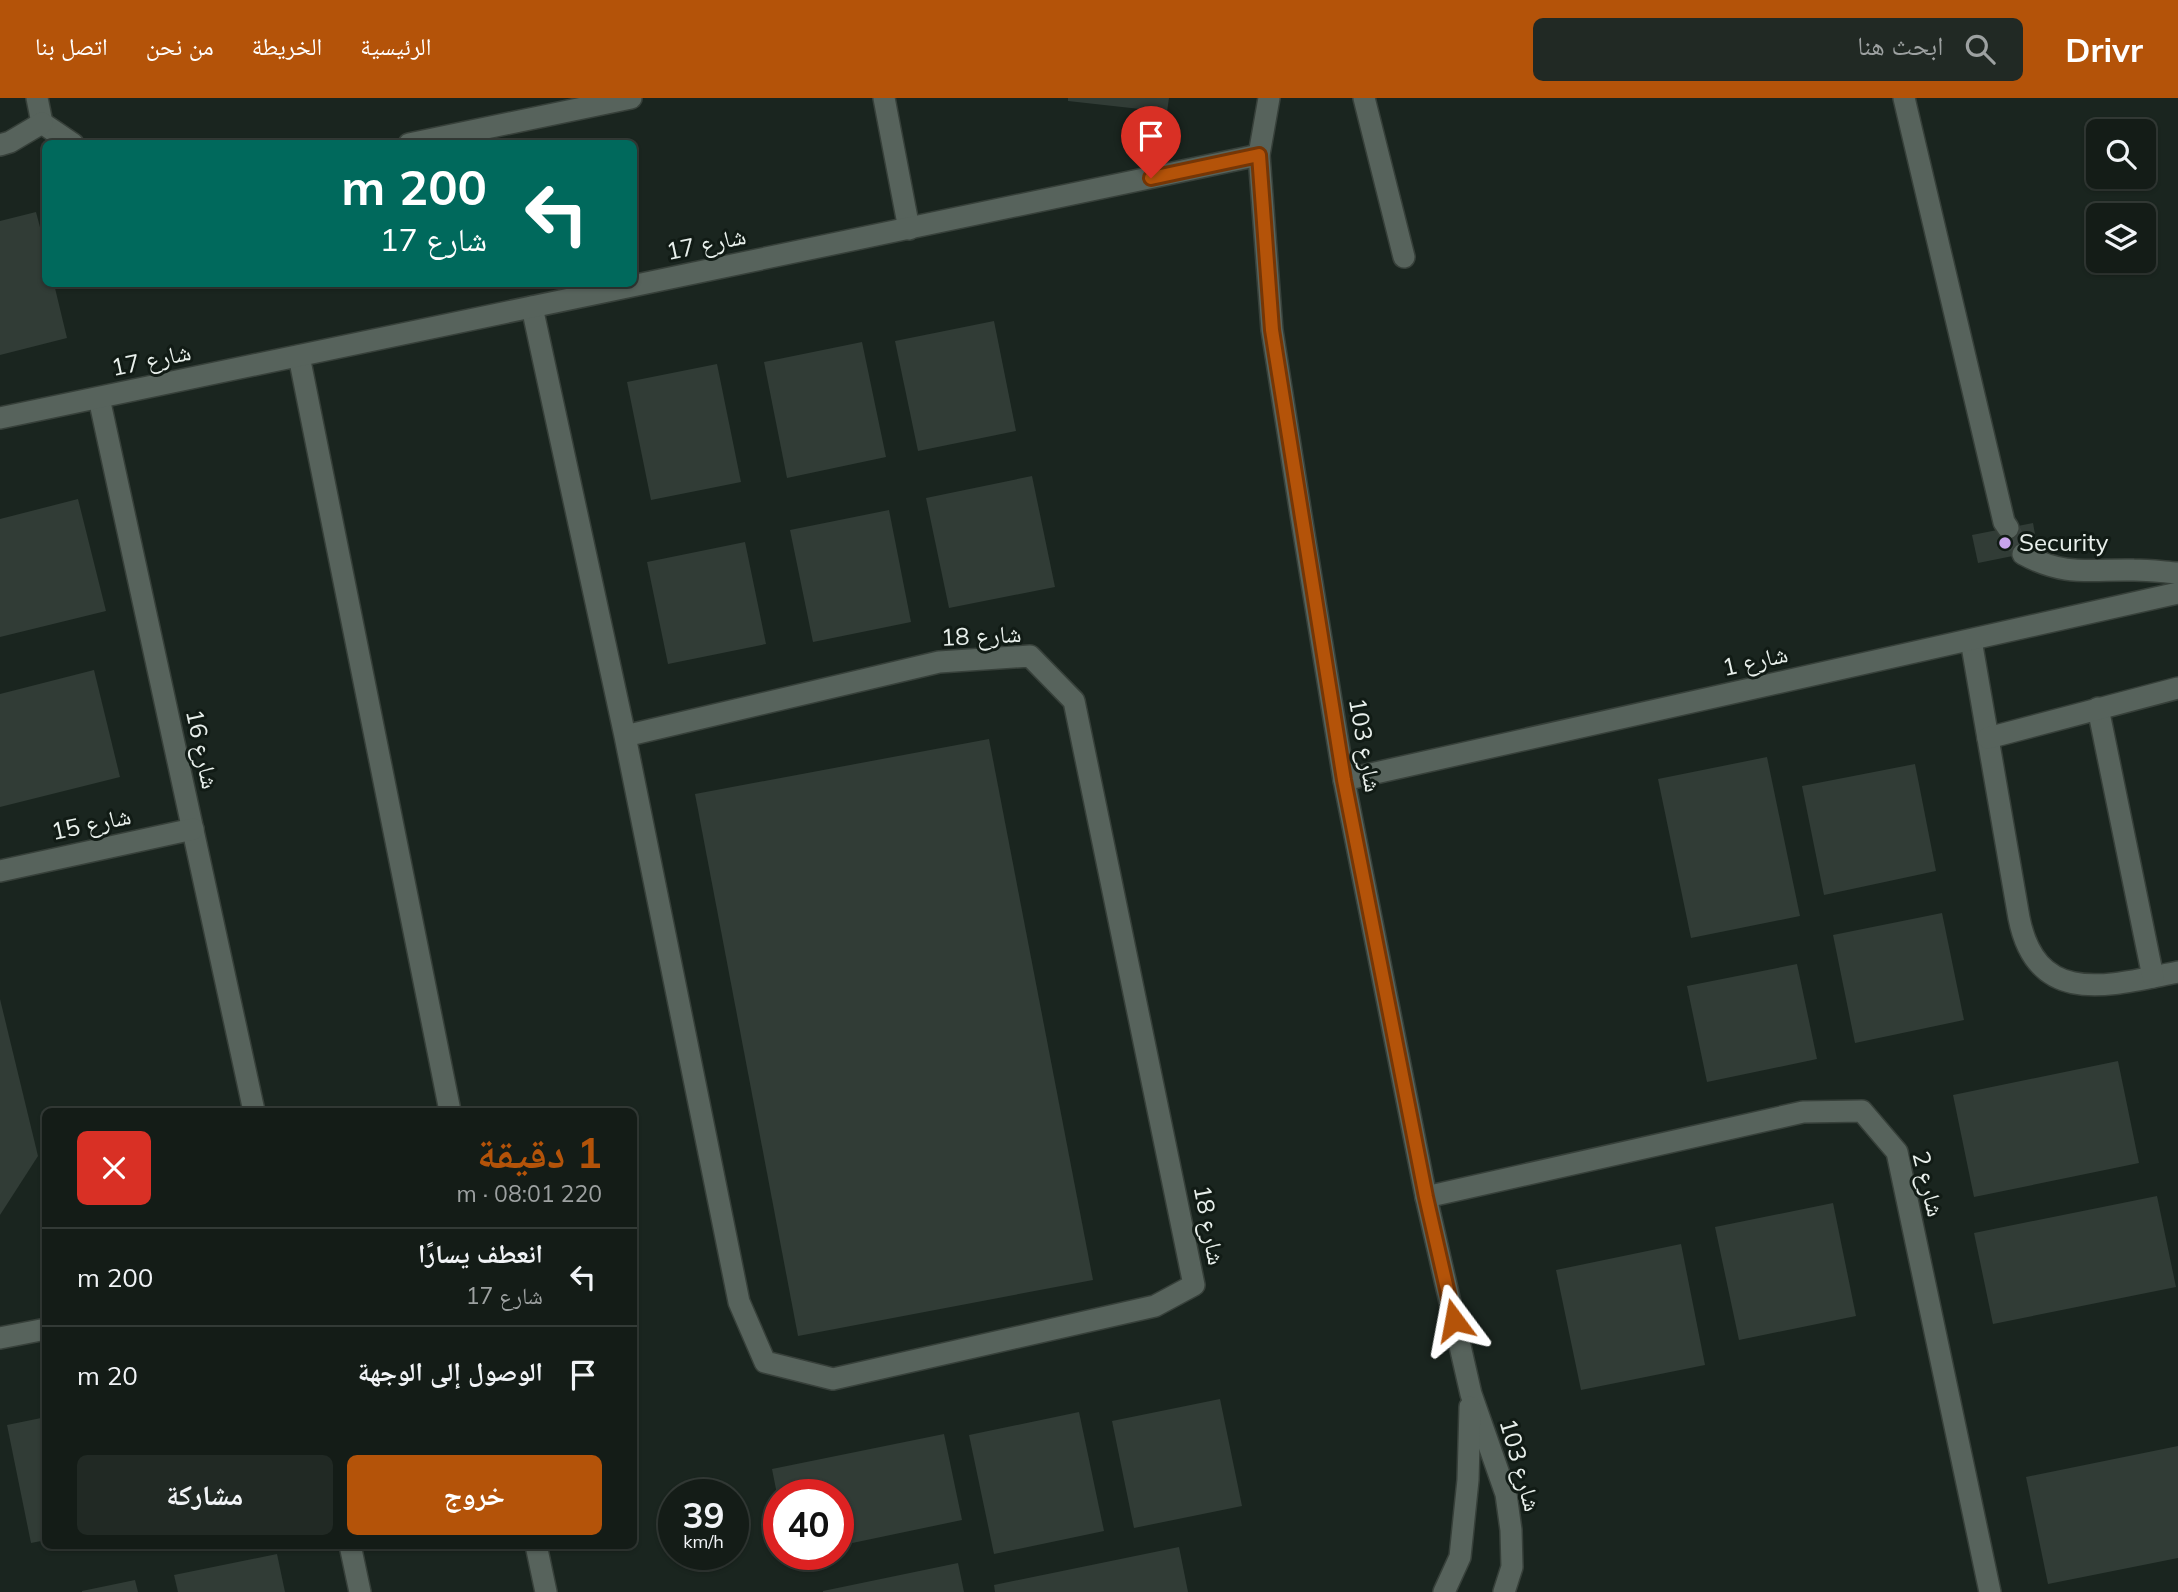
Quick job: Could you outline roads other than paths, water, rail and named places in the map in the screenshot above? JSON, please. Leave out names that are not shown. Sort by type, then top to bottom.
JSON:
[{"type":"street","points":[[37,98],[42,123],[67,140]]},
{"type":"street","points":[[428,140],[631,98]]},
{"type":"street","points":[[884,98],[909,229]]},
{"type":"street","name":"شارع 103","points":[[1269,98],[1259,155],[1272,330],[1344,780],[1426,1197],[1471,1394],[1506,1494],[1512,1567],[1504,1592]]},
{"type":"street","points":[[1364,98],[1404,257]]},
{"type":"street","points":[[1904,98],[2004,522],[2008,528]]},
{"type":"street","points":[[0,145],[42,123]]},
{"type":"street","name":"شارع 17","points":[[637,285],[1259,155]]},
{"type":"street","name":"شارع 17","points":[[0,418],[628,287]]},
{"type":"street","name":"شارع 18","points":[[531,307],[625,736],[739,1302],[765,1362],[833,1379],[1155,1306],[1194,1285],[1074,701],[1030,656],[939,662],[625,736]]},
{"type":"street","points":[[299,356],[449,1108]]},
{"type":"street","name":"شارع 16","points":[[99,398],[253,1108]]},
{"type":"street","points":[[2024,554],[2044,566],[2072,571],[2135,570],[2178,573]]},
{"type":"street","name":"شارع 1","points":[[1344,780],[2178,593]]},
{"type":"street","points":[[1971,639],[2023,937],[2032,956],[2045,970],[2062,981],[2081,986],[2101,986],[2178,972]]},
{"type":"street","points":[[1988,738],[2178,688]]},
{"type":"street","points":[[2098,708],[2153,977]]},
{"type":"street","name":"شارع 15","points":[[0,871],[193,829]]},
{"type":"street","name":"شارع 2","points":[[1426,1197],[1803,1112],[1862,1111],[1896,1152],[1990,1592]]},
{"type":"street","points":[[0,1338],[42,1330]]},
{"type":"street","name":"شارع 103","points":[[1444,1592],[1460,1557],[1468,1480],[1471,1394]]},
{"type":"street","points":[[351,1549],[360,1592]]},
{"type":"street","points":[[537,1549],[545,1592]]},
{"type":"tunnel","points":[[2008,528],[2023,554]]},
{"type":"place","name":"Security","points":[[2005,543]]}]
